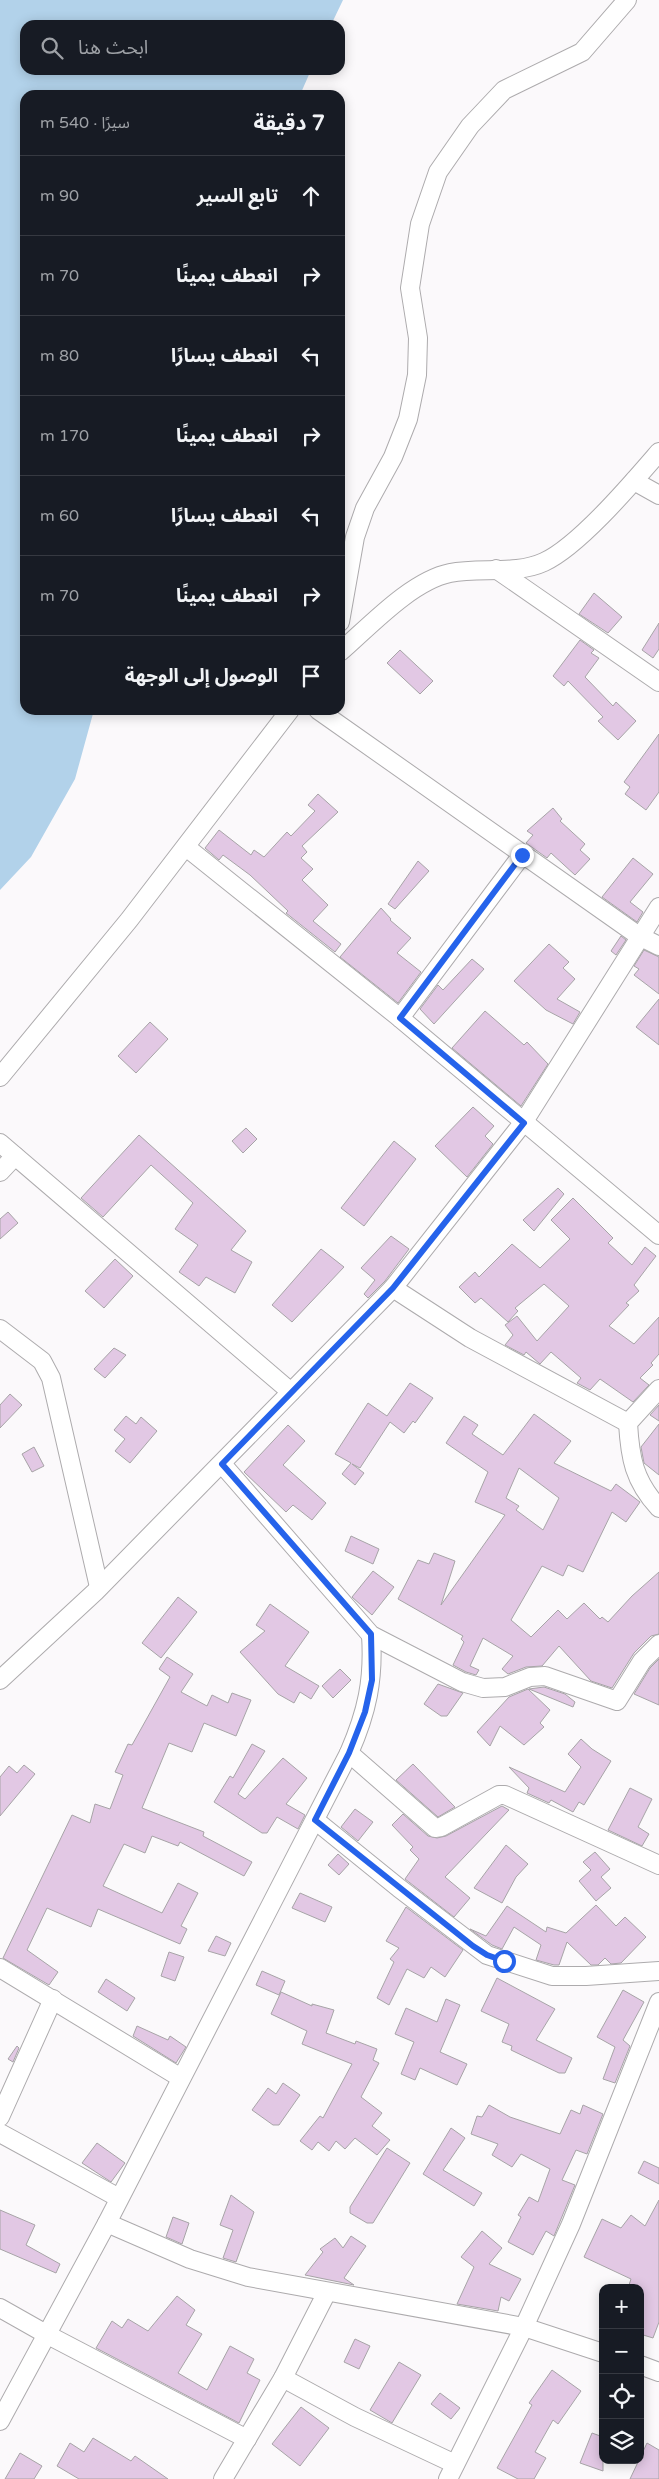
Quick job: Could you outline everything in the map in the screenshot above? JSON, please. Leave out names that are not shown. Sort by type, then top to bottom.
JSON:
[{"type":"street","points":[[345,594],[355,537],[366,508],[393,457],[408,419],[417,375],[418,338],[410,288],[420,224],[438,172],[470,126],[504,90],[582,52],[627,0]]},
{"type":"street","points":[[345,648],[409,592],[449,574],[526,567],[544,562],[585,530],[634,481],[659,452]]},
{"type":"street","points":[[634,481],[659,496]]},
{"type":"street","points":[[496,569],[659,682]]},
{"type":"street","points":[[0,1077],[186,847],[286,715]]},
{"type":"street","points":[[325,715],[639,936],[659,946]]},
{"type":"street","points":[[186,847],[400,1018],[659,1234]]},
{"type":"street","points":[[400,1018],[522,855]]},
{"type":"street","points":[[0,1680],[99,1587],[393,1288],[524,1123],[639,936],[659,907]]},
{"type":"street","points":[[0,1143],[291,1392]]},
{"type":"street","points":[[0,1172],[15,1156]]},
{"type":"street","points":[[393,1288],[470,1338],[628,1423]]},
{"type":"street","points":[[0,1329],[42,1360],[50,1378],[99,1587]]},
{"type":"street","points":[[659,1389],[628,1423],[631,1460],[640,1486],[659,1508]]},
{"type":"street","points":[[222,1464],[371,1634],[462,1682],[482,1688],[505,1688],[530,1677],[545,1676],[617,1701],[642,1660],[659,1644]]},
{"type":"street","points":[[0,2421],[107,2223],[349,1753],[365,1712],[372,1680],[371,1634]]},
{"type":"street","points":[[349,1753],[435,1828],[441,1827],[499,1795],[505,1795],[659,1865]]},
{"type":"street","points":[[315,1820],[399,1888],[487,1955],[552,1976],[659,1971]]},
{"type":"street","points":[[0,1968],[181,2078]]},
{"type":"street","points":[[0,2117],[53,2000]]},
{"type":"street","points":[[283,2378],[451,2472],[524,2327],[587,2186],[659,2002]]},
{"type":"street","points":[[0,2133],[119,2198]]},
{"type":"street","points":[[107,2223],[198,2261],[248,2277],[524,2327],[599,2352]]},
{"type":"street","points":[[223,2479],[283,2378],[327,2292]]},
{"type":"street","points":[[0,2308],[247,2439]]},
{"type":"street","points":[[644,2367],[659,2372]]},
{"type":"water","points":[[0,0],[343,0],[333,20],[20,20],[20,75],[309,75],[302,90],[20,90],[20,715],[93,715],[75,779],[31,857],[0,890]]},
{"type":"building","points":[[594,593],[622,617],[608,633],[579,614]]},
{"type":"building","points":[[659,623],[659,649],[653,658],[642,650]]},
{"type":"building","points":[[580,640],[594,650],[591,653],[599,658],[585,677],[613,706],[616,702],[636,721],[618,740],[598,721],[603,717],[568,681],[564,686],[553,676]]},
{"type":"building","points":[[400,650],[433,681],[420,694],[387,663]]},
{"type":"building","points":[[659,734],[659,792],[646,810],[625,794],[630,787],[624,782]]},
{"type":"building","points":[[318,794],[338,812],[302,846],[307,852],[301,858],[313,869],[302,880],[328,905],[313,921],[341,944],[335,952],[286,913],[288,911],[250,875],[223,855],[219,860],[205,848],[219,830],[251,855],[254,850],[264,857],[287,832],[291,836],[315,811],[308,805]]},
{"type":"building","points":[[553,808],[562,819],[560,821],[585,844],[580,850],[590,859],[575,875],[551,853],[547,858],[526,843],[533,835],[527,831]]},
{"type":"building","points":[[633,858],[653,874],[630,902],[643,912],[637,922],[602,897]]},
{"type":"building","points":[[418,861],[429,871],[395,909],[388,904]]},
{"type":"building","points":[[381,908],[390,920],[411,938],[397,953],[421,972],[398,1003],[340,957]]},
{"type":"building","points":[[621,936],[626,940],[616,955],[611,951]]},
{"type":"building","points":[[549,944],[569,962],[563,968],[575,979],[557,999],[580,1012],[573,1024],[546,1010],[514,981]]},
{"type":"building","points":[[644,950],[659,957],[659,994],[634,975],[639,969],[634,966]]},
{"type":"building","points":[[472,959],[484,969],[434,1024],[420,1009],[438,985],[443,990]]},
{"type":"building","points":[[659,999],[659,1045],[636,1027]]},
{"type":"building","points":[[485,1011],[524,1045],[527,1042],[548,1064],[521,1106],[452,1048]]},
{"type":"building","points":[[150,1022],[168,1039],[136,1073],[118,1056]]},
{"type":"building","points":[[473,1107],[494,1126],[485,1136],[493,1144],[467,1177],[435,1146]]},
{"type":"building","points":[[246,1128],[257,1139],[243,1153],[232,1141]]},
{"type":"building","points":[[139,1135],[246,1231],[231,1250],[252,1262],[235,1293],[206,1277],[199,1286],[179,1272],[198,1245],[175,1229],[193,1203],[151,1165],[103,1217],[81,1198]]},
{"type":"building","points":[[394,1141],[416,1159],[364,1226],[341,1208]]},
{"type":"building","points":[[558,1188],[564,1194],[534,1231],[523,1220]]},
{"type":"building","points":[[573,1198],[613,1238],[608,1243],[632,1265],[645,1247],[656,1256],[634,1285],[639,1291],[626,1303],[629,1305],[609,1326],[634,1344],[659,1317],[659,1354],[651,1363],[653,1365],[640,1378],[649,1385],[633,1402],[600,1379],[590,1390],[577,1383],[581,1378],[551,1352],[540,1364],[526,1352],[524,1355],[505,1345],[513,1335],[505,1325],[517,1316],[537,1341],[569,1306],[544,1284],[515,1308],[518,1311],[508,1322],[481,1298],[475,1303],[459,1287],[475,1272],[479,1277],[512,1244],[540,1268],[570,1239],[551,1220]]},
{"type":"building","points":[[8,1212],[18,1223],[0,1239],[0,1219]]},
{"type":"building","points":[[391,1236],[409,1249],[385,1281],[368,1298],[364,1294],[375,1280],[361,1268]]},
{"type":"building","points":[[321,1249],[344,1267],[292,1322],[272,1305]]},
{"type":"building","points":[[115,1259],[133,1276],[104,1308],[85,1291]]},
{"type":"building","points":[[114,1348],[126,1355],[105,1378],[94,1369]]},
{"type":"building","points":[[410,1383],[433,1398],[415,1423],[413,1421],[404,1433],[390,1422],[360,1468],[352,1464],[364,1473],[355,1485],[342,1474],[351,1463],[335,1454],[368,1403],[387,1416]]},
{"type":"building","points":[[10,1394],[22,1405],[0,1428],[0,1405]]},
{"type":"building","points":[[659,1405],[659,1421],[650,1415]]},
{"type":"building","points":[[534,1414],[571,1441],[554,1463],[611,1491],[616,1484],[640,1502],[626,1522],[612,1512],[583,1572],[568,1565],[563,1576],[542,1566],[511,1620],[531,1637],[558,1610],[567,1619],[584,1603],[600,1619],[602,1617],[608,1622],[632,1596],[659,1572],[659,1634],[651,1636],[634,1653],[612,1688],[591,1681],[559,1646],[542,1666],[526,1667],[508,1674],[502,1669],[513,1656],[483,1638],[470,1666],[479,1670],[476,1675],[466,1672],[453,1665],[464,1642],[461,1639],[463,1636],[398,1599],[418,1560],[429,1564],[434,1553],[455,1561],[441,1605],[505,1515],[475,1502],[488,1472],[446,1443],[464,1416],[478,1425],[472,1434],[503,1455]],"holes":[[[519,1468],[559,1498],[543,1530],[516,1510],[519,1506],[506,1498]]]},
{"type":"building","points":[[126,1416],[136,1424],[141,1417],[157,1431],[130,1463],[115,1451],[125,1439],[114,1430]]},
{"type":"building","points":[[659,1424],[659,1475],[644,1463],[641,1447]]},
{"type":"building","points":[[288,1425],[305,1441],[283,1465],[326,1503],[312,1520],[293,1505],[286,1512],[244,1472]]},
{"type":"building","points":[[34,1447],[44,1466],[32,1472],[22,1454]]},
{"type":"building","points":[[351,1536],[379,1549],[373,1564],[345,1551]]},
{"type":"building","points":[[373,1571],[394,1587],[372,1615],[352,1597]]},
{"type":"building","points":[[178,1597],[197,1612],[161,1658],[142,1643]]},
{"type":"building","points":[[270,1604],[309,1632],[285,1666],[319,1686],[311,1699],[300,1692],[294,1703],[278,1694],[240,1652],[265,1631],[256,1625]]},
{"type":"building","points":[[167,1657],[193,1674],[181,1692],[207,1706],[212,1695],[228,1703],[232,1693],[251,1700],[236,1736],[204,1723],[192,1752],[169,1743],[142,1808],[204,1832],[203,1836],[252,1862],[244,1876],[180,1842],[178,1846],[152,1836],[145,1853],[124,1844],[103,1886],[162,1913],[178,1883],[198,1893],[181,1926],[187,1929],[180,1944],[98,1909],[91,1927],[47,1908],[27,1950],[58,1972],[49,1985],[3,1958],[72,1815],[90,1823],[95,1804],[110,1809],[123,1775],[115,1772],[128,1744],[132,1745],[170,1677],[159,1669]]},
{"type":"building","points":[[659,1659],[659,1705],[634,1694],[650,1668]]},
{"type":"building","points":[[340,1669],[351,1680],[333,1698],[322,1686]]},
{"type":"building","points":[[438,1684],[463,1693],[447,1716],[441,1716],[424,1704]]},
{"type":"building","points":[[544,1687],[565,1694],[575,1702],[573,1707],[529,1689]]},
{"type":"building","points":[[528,1689],[550,1710],[540,1723],[544,1727],[524,1745],[500,1726],[490,1746],[477,1732],[509,1697]]},
{"type":"building","points":[[581,1739],[592,1749],[611,1761],[584,1805],[579,1802],[573,1812],[551,1800],[549,1803],[527,1793],[529,1788],[509,1767],[565,1792],[581,1767],[568,1754]]},
{"type":"building","points":[[252,1744],[265,1751],[238,1794],[245,1799],[283,1758],[307,1778],[286,1804],[305,1815],[298,1829],[277,1817],[267,1833],[262,1833],[214,1802],[230,1776],[233,1778]]},
{"type":"building","points":[[413,1764],[455,1807],[438,1817],[396,1780]]},
{"type":"building","points":[[24,1765],[35,1774],[0,1816],[0,1777],[9,1766],[17,1773]]},
{"type":"building","points":[[630,1788],[652,1799],[638,1827],[649,1834],[642,1846],[608,1830]]},
{"type":"building","points":[[502,1806],[509,1810],[445,1877],[470,1898],[454,1917],[405,1879],[419,1859],[410,1850],[413,1847],[392,1825],[403,1814],[428,1836],[437,1838],[446,1836]]},
{"type":"building","points":[[355,1809],[373,1822],[358,1841],[341,1827]]},
{"type":"building","points":[[506,1845],[528,1864],[516,1877],[502,1903],[474,1888]]},
{"type":"building","points":[[595,1852],[610,1869],[601,1877],[611,1888],[596,1901],[579,1881],[591,1870],[583,1862]]},
{"type":"building","points":[[338,1854],[349,1864],[339,1875],[328,1865]]},
{"type":"building","points":[[300,1893],[332,1907],[325,1922],[292,1908]]},
{"type":"building","points":[[596,1905],[616,1926],[625,1917],[646,1937],[621,1963],[611,1964],[605,1958],[598,1965],[591,1965],[567,1942],[559,1965],[554,1965],[536,1960],[541,1945],[514,1927],[502,1949],[492,1945],[470,1929],[486,1936],[507,1906],[546,1932],[547,1927],[566,1933]]},
{"type":"building","points":[[406,1907],[463,1950],[445,1977],[431,1967],[424,1978],[407,1969],[389,2005],[377,1998],[394,1962],[390,1959],[399,1948],[386,1941]]},
{"type":"building","points":[[216,1936],[231,1943],[225,1956],[208,1951]]},
{"type":"building","points":[[169,1952],[184,1957],[175,1981],[161,1976]]},
{"type":"building","points":[[262,1971],[285,1981],[279,1995],[256,1985]]},
{"type":"building","points":[[497,1978],[555,2009],[536,2040],[572,2058],[565,2073],[559,2073],[511,2050],[512,2046],[502,2042],[509,2024],[481,2011]]},
{"type":"building","points":[[106,1979],[135,1998],[127,2011],[98,1992]]},
{"type":"building","points":[[623,1990],[644,2002],[623,2040],[630,2046],[615,2083],[603,2079],[615,2047],[597,2037]]},
{"type":"building","points":[[281,1992],[312,2006],[312,2004],[334,2010],[326,2033],[355,2044],[356,2041],[377,2049],[373,2060],[379,2063],[361,2097],[382,2113],[372,2126],[390,2140],[377,2155],[355,2138],[345,2149],[336,2141],[329,2151],[318,2142],[312,2150],[300,2141],[320,2116],[323,2118],[352,2064],[302,2044],[307,2031],[271,2014]]},
{"type":"building","points":[[446,1999],[460,2005],[440,2052],[467,2064],[457,2085],[420,2068],[415,2080],[401,2074],[414,2042],[395,2034],[406,2008],[437,2022]]},
{"type":"building","points":[[137,2026],[168,2040],[170,2036],[186,2047],[176,2063],[133,2036]]},
{"type":"building","points":[[17,2046],[19,2048],[13,2062],[8,2059]]},
{"type":"building","points":[[283,2083],[300,2095],[279,2125],[273,2125],[252,2110],[268,2088],[276,2094]]},
{"type":"building","points":[[489,2105],[510,2117],[560,2134],[571,2110],[580,2114],[583,2105],[603,2114],[587,2154],[576,2150],[562,2180],[575,2185],[554,2236],[546,2231],[533,2255],[508,2242],[521,2217],[518,2215],[529,2197],[538,2202],[550,2169],[521,2154],[512,2167],[492,2155],[498,2144],[471,2134],[477,2116],[482,2117]]},
{"type":"building","points":[[451,2128],[465,2138],[443,2170],[482,2193],[474,2206],[423,2174]]},
{"type":"building","points":[[97,2143],[125,2163],[111,2182],[82,2163]]},
{"type":"building","points":[[387,2148],[410,2163],[373,2223],[367,2223],[350,2213],[350,2207]]},
{"type":"building","points":[[644,2161],[659,2168],[659,2184],[638,2173]]},
{"type":"building","points":[[231,2195],[254,2212],[236,2262],[223,2258],[233,2230],[220,2225]]},
{"type":"building","points":[[659,2200],[659,2322],[653,2338],[644,2335],[644,2284],[629,2284],[631,2279],[584,2257],[602,2219],[621,2228],[631,2215],[645,2226]]},
{"type":"building","points":[[0,2210],[35,2225],[26,2245],[60,2264],[56,2273],[0,2249]]},
{"type":"building","points":[[173,2217],[189,2223],[182,2244],[166,2237]]},
{"type":"building","points":[[482,2231],[502,2248],[489,2264],[521,2279],[509,2301],[501,2297],[498,2311],[457,2304],[474,2267],[461,2257]]},
{"type":"building","points":[[351,2236],[366,2246],[344,2278],[354,2285],[305,2275],[323,2252],[320,2249],[335,2238],[343,2248]]},
{"type":"building","points":[[177,2296],[195,2310],[186,2325],[202,2334],[178,2373],[207,2390],[230,2346],[254,2359],[247,2373],[260,2380],[239,2423],[96,2348],[112,2321],[122,2328],[128,2319],[148,2331]]},
{"type":"building","points":[[355,2339],[370,2346],[359,2369],[344,2362]]},
{"type":"building","points":[[399,2362],[421,2375],[392,2423],[370,2410]]},
{"type":"building","points":[[552,2370],[581,2391],[558,2424],[553,2420],[535,2452],[546,2458],[534,2479],[518,2479],[497,2468],[532,2405],[529,2403]]},
{"type":"building","points":[[440,2393],[460,2408],[451,2419],[431,2404]]},
{"type":"building","points":[[301,2407],[329,2428],[300,2466],[272,2444]]},
{"type":"building","points":[[592,2433],[599,2436],[599,2464],[603,2464],[603,2471],[580,2463]]},
{"type":"building","points":[[93,2438],[131,2461],[135,2456],[168,2479],[79,2479],[57,2466],[70,2443],[84,2452]]},
{"type":"building","points":[[647,2443],[659,2450],[659,2479],[630,2479],[637,2464],[644,2464],[644,2449]]},
{"type":"building","points":[[20,2453],[42,2466],[34,2479],[5,2479]]},
{"type":"route","points":[[504,1961],[487,1955],[473,1946],[315,1820],[349,1753],[365,1712],[372,1680],[371,1634],[222,1464],[393,1288],[524,1123],[400,1018],[522,855]]}]
